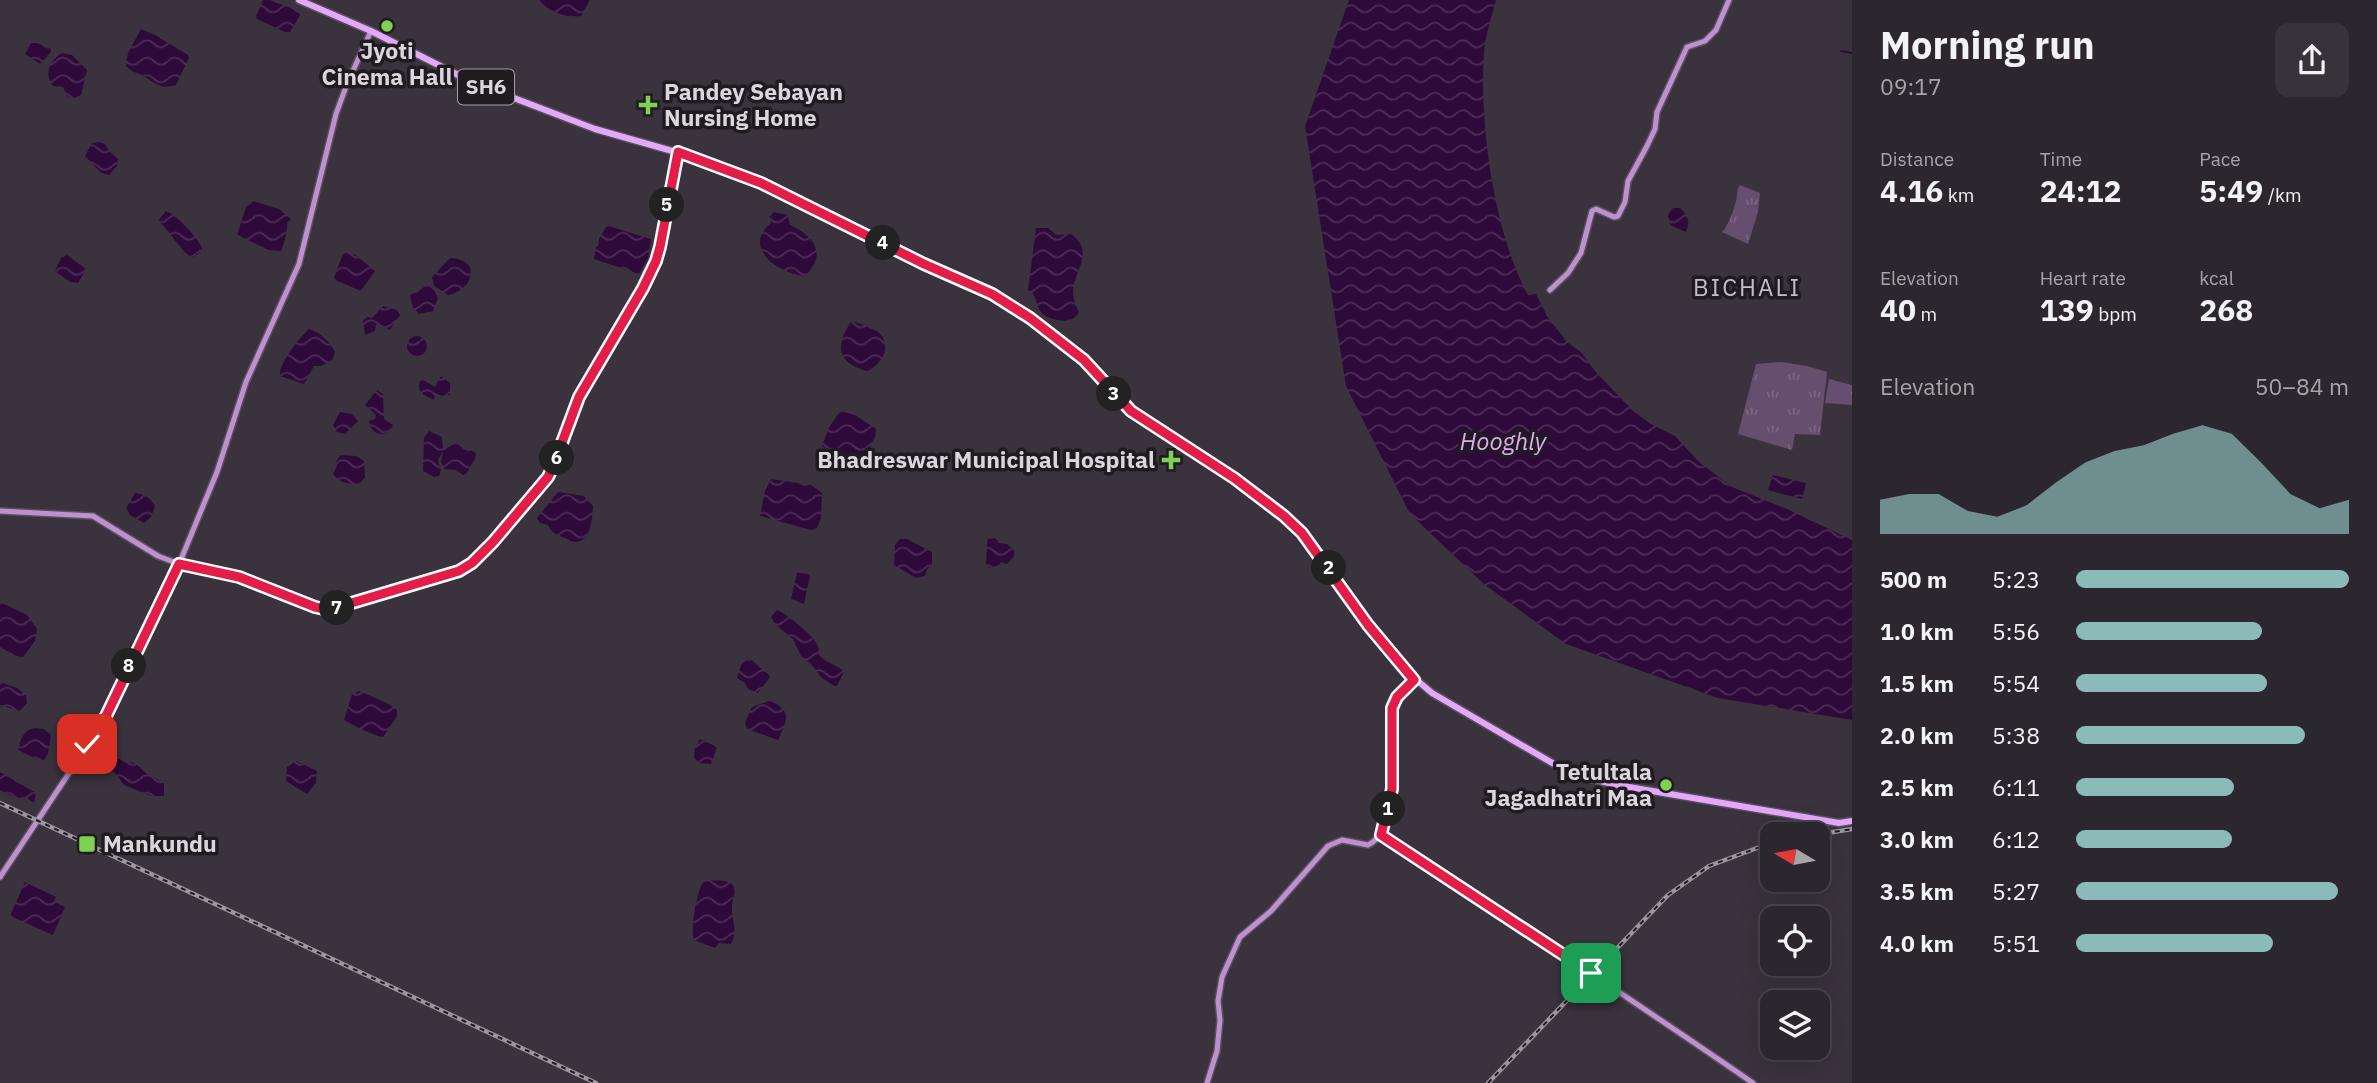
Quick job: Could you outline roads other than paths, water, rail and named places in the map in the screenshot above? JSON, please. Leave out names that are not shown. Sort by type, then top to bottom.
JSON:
[{"type":"main road","name":"SH6","points":[[299,0],[371,31],[473,83],[595,129],[681,153],[761,183],[924,264],[992,294],[1030,318],[1084,360],[1131,411],[1240,482],[1284,516],[1302,533],[1368,625],[1414,680],[1566,771],[1586,778],[1839,823],[1852,821]]},
{"type":"street","points":[[1550,290],[1568,273],[1581,253],[1592,211],[1597,209],[1614,217],[1618,216],[1625,202],[1628,181],[1655,129],[1657,112],[1687,47],[1705,41],[1716,30],[1729,0]]},
{"type":"street","points":[[0,877],[101,726],[177,570],[221,460],[246,382],[299,264],[336,114],[371,31]]},
{"type":"street","points":[[0,511],[93,516],[158,555],[177,570],[239,577],[328,610],[459,571],[472,563],[493,542],[548,477],[579,397],[650,274],[660,247],[681,153]]},
{"type":"street","points":[[1207,1083],[1217,1051],[1220,1020],[1218,1000],[1222,977],[1240,937],[1271,911],[1328,846],[1342,840],[1368,845],[1381,835],[1391,799],[1392,708],[1397,697],[1414,680]]},
{"type":"street","points":[[1381,835],[1614,987],[1753,1083]]},
{"type":"water","points":[[263,0],[299,11],[300,15],[290,32],[257,19]]},
{"type":"water","points":[[539,0],[590,0],[581,16],[575,16],[553,11]]},
{"type":"water","name":"Hooghly","points":[[1349,0],[1496,0],[1484,53],[1487,144],[1491,177],[1506,241],[1528,295],[1536,294],[1547,316],[1567,342],[1582,353],[1594,370],[1633,411],[1675,436],[1699,462],[1732,487],[1852,540],[1852,720],[1718,698],[1566,644],[1485,585],[1410,514],[1346,386],[1305,126]]},
{"type":"water","points":[[141,29],[188,55],[176,85],[158,85],[126,66],[128,53]]},
{"type":"water","points":[[31,43],[50,47],[51,52],[40,64],[25,54]]},
{"type":"water","points":[[62,53],[72,55],[87,70],[81,95],[72,99],[67,96],[63,87],[53,86],[49,77],[51,64]]},
{"type":"water","points":[[92,143],[105,144],[118,159],[117,166],[109,175],[101,173],[85,156]]},
{"type":"water","points":[[253,201],[279,209],[291,219],[287,223],[281,251],[269,250],[237,235],[246,207]]},
{"type":"water","points":[[1673,208],[1680,208],[1687,217],[1686,232],[1670,225],[1668,215]]},
{"type":"water","points":[[166,211],[181,222],[201,245],[203,250],[193,258],[184,252],[158,221]]},
{"type":"water","points":[[774,212],[788,215],[790,225],[806,235],[815,246],[816,260],[805,276],[775,265],[762,250],[760,242],[763,232],[771,223],[769,217]]},
{"type":"water","points":[[609,226],[651,239],[648,258],[639,274],[594,259],[599,239]]},
{"type":"water","points":[[1036,228],[1048,228],[1056,235],[1071,234],[1082,247],[1082,261],[1073,290],[1079,313],[1071,321],[1046,316],[1028,290]]},
{"type":"water","points":[[343,254],[356,255],[375,271],[361,291],[337,281],[334,277]]},
{"type":"water","points":[[67,255],[86,269],[78,283],[70,282],[55,271],[61,258]]},
{"type":"water","points":[[450,258],[467,264],[471,275],[464,287],[448,295],[434,286],[432,277]]},
{"type":"water","points":[[427,284],[434,289],[438,298],[433,311],[419,314],[413,308],[410,295]]},
{"type":"water","points":[[383,306],[397,310],[400,315],[390,330],[376,324],[375,331],[365,335],[363,321],[367,317],[372,318]]},
{"type":"water","points":[[851,322],[880,333],[884,340],[883,356],[867,371],[850,363],[842,353],[842,339]]},
{"type":"water","points":[[309,329],[321,335],[330,345],[335,352],[332,361],[314,366],[304,384],[280,376],[286,358]]},
{"type":"water","points":[[417,336],[424,339],[427,346],[424,353],[417,356],[410,353],[407,346],[410,339]]},
{"type":"water","points":[[441,376],[450,383],[450,395],[435,393],[434,400],[420,391],[420,381],[435,387]]},
{"type":"water","points":[[377,390],[383,394],[384,419],[393,425],[390,432],[379,434],[373,431],[369,421],[375,419],[376,415],[365,405]]},
{"type":"water","points":[[840,411],[855,415],[876,429],[875,437],[862,461],[848,461],[822,446],[828,429]]},
{"type":"water","points":[[340,412],[352,414],[358,421],[345,434],[337,432],[333,425]]},
{"type":"water","points":[[429,431],[442,437],[443,449],[457,443],[476,453],[466,474],[444,469],[441,462],[443,451],[438,460],[441,470],[439,476],[434,477],[423,471],[424,438]]},
{"type":"water","points":[[341,455],[356,456],[364,461],[365,477],[359,485],[344,482],[333,474],[336,461]]},
{"type":"water","points":[[1773,475],[1806,483],[1802,499],[1768,490]]},
{"type":"water","points":[[771,479],[811,485],[822,493],[821,518],[817,528],[811,530],[760,516],[765,491]]},
{"type":"water","points":[[558,492],[584,496],[593,506],[588,534],[581,541],[574,542],[557,535],[537,518]]},
{"type":"water","points":[[135,493],[147,497],[155,506],[151,517],[144,523],[130,515],[126,508]]},
{"type":"water","points":[[995,538],[1014,550],[1014,556],[1007,564],[1001,562],[990,568],[986,565],[987,542],[988,539]]},
{"type":"water","points":[[900,539],[907,539],[932,552],[932,564],[925,576],[916,578],[894,565],[895,545]]},
{"type":"water","points":[[797,573],[810,576],[804,604],[791,599]]},
{"type":"water","points":[[0,602],[27,615],[37,629],[35,641],[23,657],[0,647]]},
{"type":"water","points":[[777,610],[793,620],[811,637],[818,646],[821,657],[844,672],[837,686],[821,677],[801,656],[793,639],[776,625],[771,617]]},
{"type":"water","points":[[748,658],[770,677],[758,693],[748,689],[745,683],[737,678],[741,665]]},
{"type":"water","points":[[3,683],[26,695],[27,703],[20,711],[0,705],[0,685]]},
{"type":"water","points":[[359,691],[397,710],[397,716],[383,737],[344,720],[352,694]]},
{"type":"water","points":[[769,701],[782,708],[786,716],[778,740],[747,729],[745,723],[752,707]]},
{"type":"water","points":[[34,728],[44,729],[51,735],[48,754],[41,761],[18,750],[25,733]]},
{"type":"water","points":[[700,739],[717,747],[711,764],[699,763],[694,758]]},
{"type":"water","points":[[106,750],[123,761],[135,763],[164,783],[164,796],[152,796],[124,785],[115,773],[97,763],[101,753]]},
{"type":"water","points":[[296,761],[317,771],[316,783],[307,794],[286,781],[287,767]]},
{"type":"water","points":[[0,772],[36,793],[34,803],[26,797],[15,798],[0,790]]},
{"type":"water","points":[[705,880],[727,881],[734,887],[734,934],[731,944],[719,943],[715,948],[694,940],[695,909],[699,890]]},
{"type":"water","points":[[25,882],[56,897],[54,902],[65,907],[53,935],[10,916]]},
{"type":"waterway","points":[[1841,51],[1852,53]]},
{"type":"railway","points":[[0,803],[596,1083]]},
{"type":"railway","points":[[1830,833],[1852,829]]},
{"type":"railway","points":[[1488,1083],[1668,895],[1709,866],[1760,847]]},
{"type":"place","name":"Jyoti Cinema Hall","points":[[387,26]]},
{"type":"place","name":"Pandey Sebayan Nursing Home","points":[[648,105]]},
{"type":"place","name":"Bhadreswar Municipal Hospital","points":[[1171,460]]},
{"type":"place","name":"Tetultala Jagadhatri Maa","points":[[1666,785]]},
{"type":"place","name":"Mankundu","points":[[87,844]]},
{"type":"district","name":"BICHALI","points":[[1747,288]]}]
